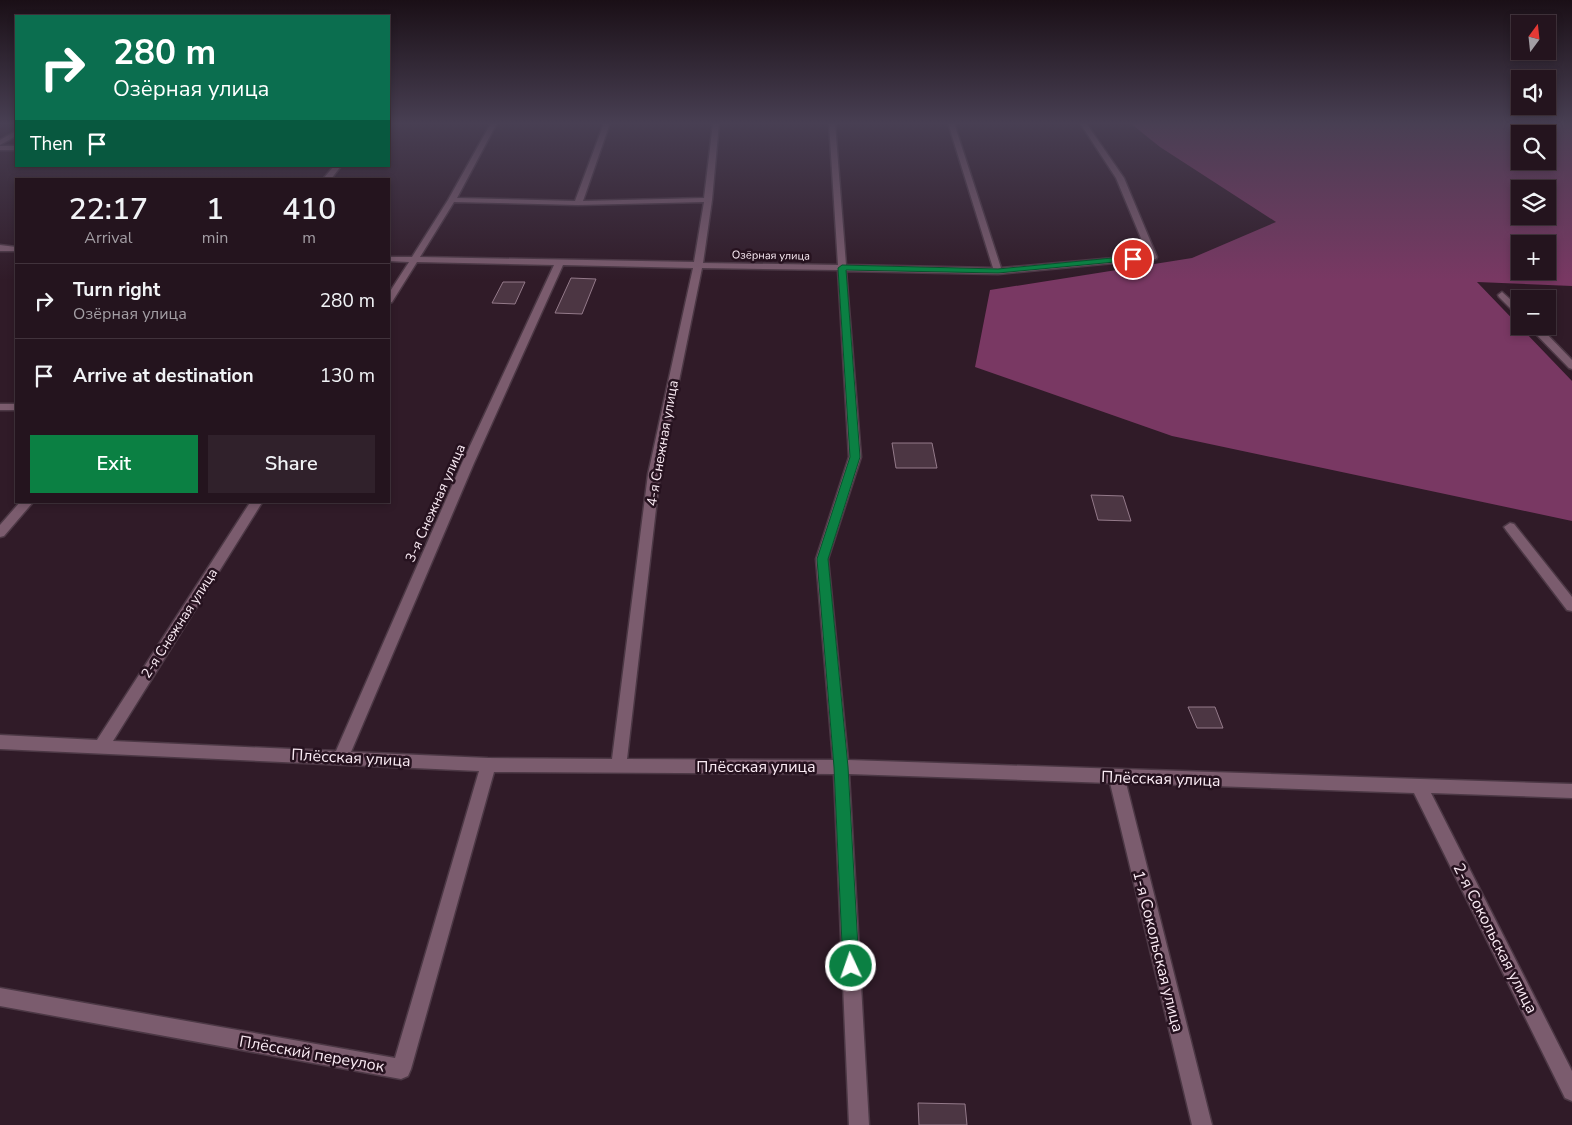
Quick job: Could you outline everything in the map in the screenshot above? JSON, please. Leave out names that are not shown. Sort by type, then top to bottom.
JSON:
[{"type":"street","points":[[390,298],[465,176]]},
{"type":"street","points":[[578,203],[588,176]]},
{"type":"street","name":"4-я Снежная улица","points":[[619,765],[654,474],[698,265],[711,176]]},
{"type":"street","points":[[836,176],[855,457],[822,559],[841,767],[859,1125]]},
{"type":"street","points":[[968,176],[998,271]]},
{"type":"street","name":"Озёрная улица","points":[[390,259],[998,271],[1153,257],[1118,176]]},
{"type":"street","points":[[452,200],[578,203],[708,200]]},
{"type":"street","points":[[0,248],[15,249]]},
{"type":"street","name":"3-я Снежная улица","points":[[341,756],[468,463],[560,262]]},
{"type":"street","points":[[1502,295],[1511,304]]},
{"type":"street","points":[[1542,335],[1572,366]]},
{"type":"street","points":[[0,407],[15,407]]},
{"type":"street","points":[[0,533],[26,503]]},
{"type":"street","name":"2-я Снежная улица","points":[[101,746],[256,503]]},
{"type":"street","points":[[1510,527],[1572,606]]},
{"type":"street","name":"Плёсская улица","points":[[0,742],[341,756],[488,765],[841,767],[1572,791]]},
{"type":"street","name":"Плёсский переулок","points":[[0,997],[401,1069],[488,765]]},
{"type":"street","name":"1-я Сокольская улица","points":[[1116,776],[1202,1125]]},
{"type":"street","name":"2-я Сокольская улица","points":[[1419,786],[1572,1091]]},
{"type":"shaded area","points":[[1204,176],[1572,176],[1572,286],[1477,282],[1511,317],[1511,335],[1528,335],[1572,381],[1572,521],[1172,436],[975,367],[990,290],[1192,258],[1276,222]]},
{"type":"building","points":[[571,278],[596,279],[582,314],[555,313]]},
{"type":"building","points":[[503,282],[525,282],[515,304],[492,303]]},
{"type":"building","points":[[892,443],[932,443],[937,468],[896,468]]},
{"type":"building","points":[[1091,495],[1123,496],[1131,521],[1098,520]]},
{"type":"building","points":[[1188,707],[1215,707],[1223,728],[1197,728]]},
{"type":"building","points":[[918,1103],[965,1104],[967,1125],[919,1125]]},
{"type":"route","points":[[851,966],[841,767],[822,559],[855,457],[842,268],[998,271],[1133,259]]}]
